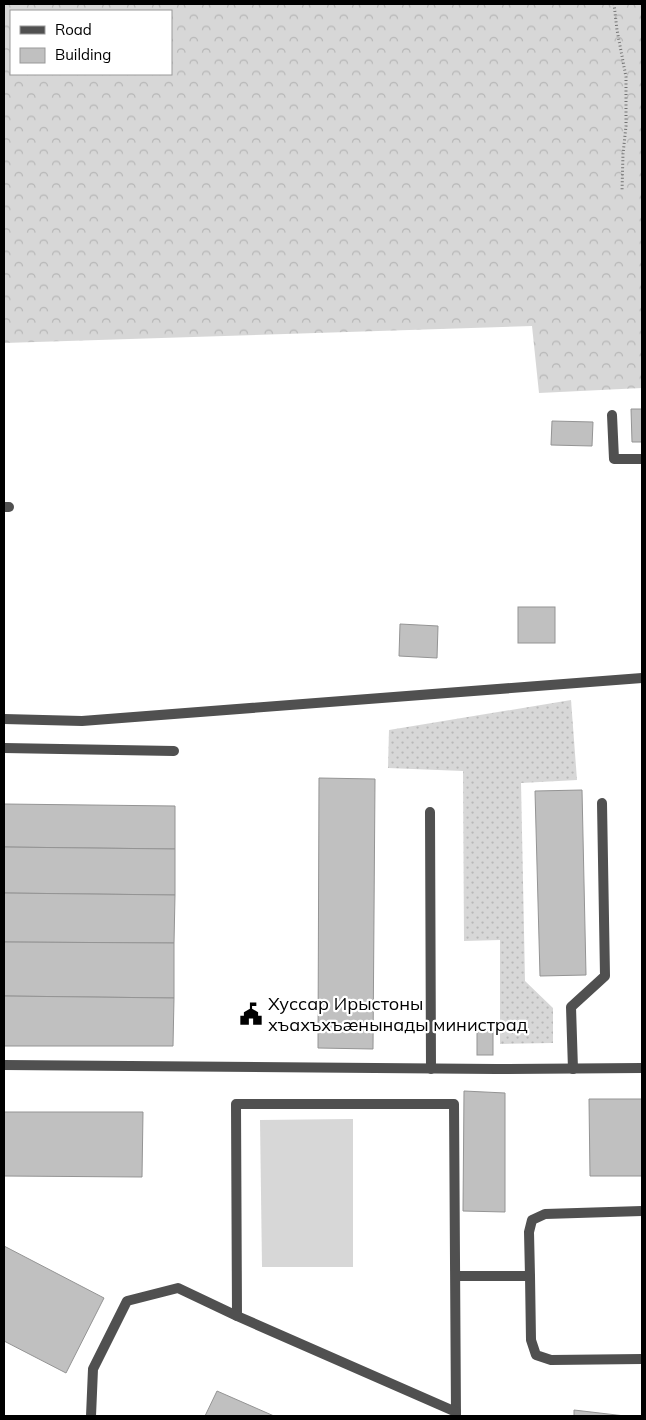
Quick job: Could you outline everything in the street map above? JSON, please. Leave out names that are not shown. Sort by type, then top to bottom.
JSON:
[{"type":"street","points":[[612,415],[614,459],[642,459]]},
{"type":"street","points":[[4,719],[82,721],[642,678]]},
{"type":"street","points":[[4,748],[174,752]]},
{"type":"street","points":[[573,1069],[571,1007],[604,976],[602,803]]},
{"type":"street","points":[[430,812],[431,1069]]},
{"type":"street","points":[[4,1065],[431,1069],[642,1068]]},
{"type":"street","points":[[91,1416],[93,1369],[127,1301],[178,1288],[237,1316],[456,1414],[454,1104],[236,1104],[237,1316]]},
{"type":"street","points":[[642,1211],[546,1214],[532,1220],[529,1232],[531,1340],[536,1355],[551,1360],[642,1360]]},
{"type":"street","points":[[456,1276],[530,1276]]},
{"type":"path","points":[[614,4],[626,77],[626,126],[622,191]]},
{"type":"green space","points":[[4,4],[642,4],[642,388],[539,393],[532,326],[4,343]]},
{"type":"green space","points":[[571,700],[577,780],[521,783],[525,981],[553,1008],[553,1043],[500,1044],[500,940],[464,941],[463,771],[388,768],[389,730]]},
{"type":"green space","points":[[353,1119],[353,1267],[262,1267],[260,1120]]},
{"type":"building","points":[[631,409],[642,409],[642,442],[632,442]]},
{"type":"building","points":[[552,421],[593,422],[592,446],[551,445]]},
{"type":"building","points":[[518,607],[555,607],[555,643],[518,643]]},
{"type":"building","points":[[400,624],[438,626],[437,658],[399,656]]},
{"type":"building","points":[[319,778],[375,779],[373,1049],[318,1048]]},
{"type":"building","points":[[582,790],[586,975],[540,976],[535,791]]},
{"type":"building","points":[[4,804],[175,806],[175,849],[4,847]]},
{"type":"building","points":[[4,847],[175,849],[175,895],[4,893]]},
{"type":"building","points":[[4,893],[175,895],[174,943],[4,942]]},
{"type":"building","points":[[4,942],[174,943],[174,998],[4,996]]},
{"type":"building","points":[[4,996],[174,998],[173,1046],[4,1046]]},
{"type":"building","points":[[477,1029],[493,1029],[493,1055],[477,1055]]},
{"type":"building","points":[[464,1091],[505,1093],[505,1212],[463,1211]]},
{"type":"building","points":[[589,1099],[642,1099],[642,1176],[590,1176]]},
{"type":"building","points":[[4,1112],[143,1112],[142,1177],[4,1176]]},
{"type":"building","points":[[4,1246],[104,1298],[66,1373],[4,1341]]},
{"type":"building","points":[[217,1391],[274,1416],[205,1416]]},
{"type":"building","points":[[574,1410],[625,1416],[574,1416]]},
{"type":"place","name":"Хуссар Ирыстоны хъахъхъæнынады министрад","points":[[251,1014]]}]
